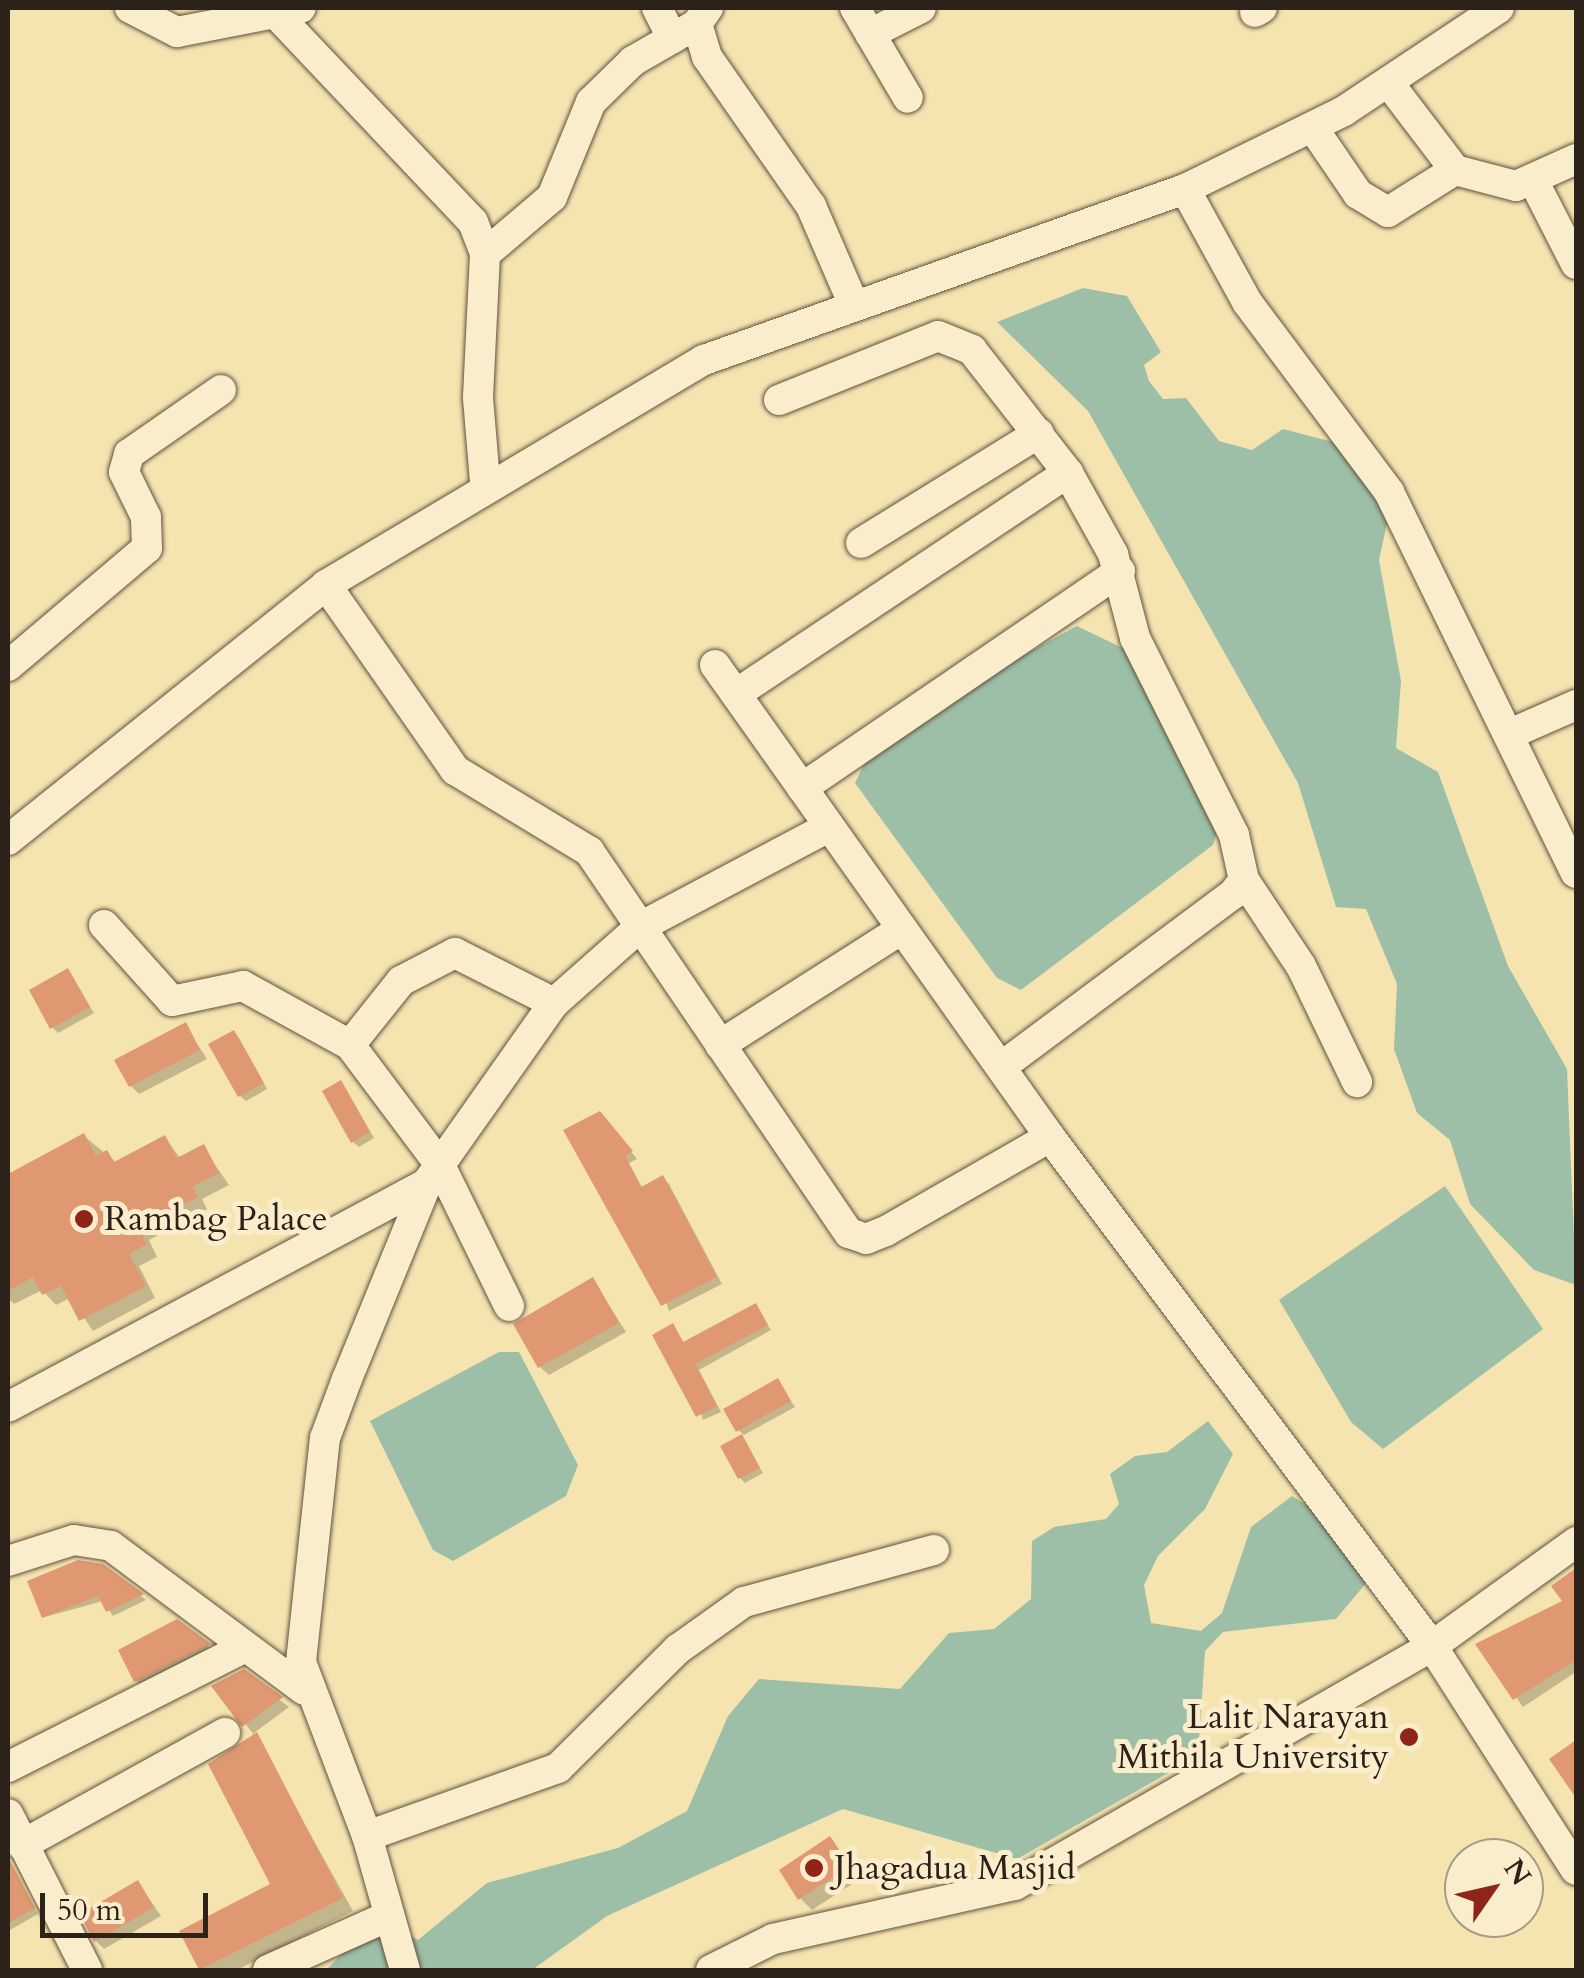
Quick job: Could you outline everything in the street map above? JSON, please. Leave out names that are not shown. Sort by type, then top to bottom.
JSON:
[{"type":"street","points":[[130,8],[177,32],[290,12],[441,182],[485,254],[478,398],[485,482]]},
{"type":"street","points":[[657,8],[692,23],[707,57],[811,206],[853,303]]},
{"type":"street","points":[[908,98],[863,20],[921,8]]},
{"type":"street","points":[[8,840],[326,585],[485,482],[704,360],[853,303],[1185,189],[1313,128],[1500,8]]},
{"type":"street","points":[[485,254],[552,198],[590,102],[692,23]]},
{"type":"street","points":[[1388,82],[1456,170]]},
{"type":"street","points":[[1313,128],[1358,194],[1388,212],[1456,170],[1534,182],[1576,160]]},
{"type":"street","points":[[1534,182],[1576,264]]},
{"type":"street","points":[[1185,189],[1246,302],[1389,492],[1576,873]]},
{"type":"street","points":[[779,400],[957,337],[1039,432],[1068,473],[1120,571],[1135,638],[1234,835],[1244,880],[1301,966],[1357,1082]]},
{"type":"street","points":[[8,666],[148,548],[146,517],[124,472],[128,454],[221,390]]},
{"type":"street","points":[[861,543],[1039,432]]},
{"type":"street","points":[[736,694],[1068,473]]},
{"type":"street","points":[[802,788],[1120,571]]},
{"type":"street","points":[[326,585],[455,770],[589,851],[848,1233],[866,1239],[1050,1137]]},
{"type":"street","points":[[715,664],[1050,1137],[1432,1646],[1576,1870]]},
{"type":"street","points":[[1510,734],[1576,706]]},
{"type":"street","points":[[404,1970],[367,1836],[304,1690],[300,1637],[326,1438],[433,1174],[554,1003],[640,927],[829,827]]},
{"type":"street","points":[[1001,1066],[1244,880]]},
{"type":"street","points":[[104,925],[172,1001],[244,986],[350,1045],[433,1174],[509,1306]]},
{"type":"street","points":[[720,1044],[902,930]]},
{"type":"street","points":[[350,1045],[401,981],[455,953],[554,1003]]},
{"type":"street","points":[[8,1407],[433,1174]]},
{"type":"street","points":[[8,1561],[74,1540],[111,1546],[242,1649],[304,1690]]},
{"type":"street","points":[[710,1970],[773,1939],[1015,1885],[1432,1646],[1576,1542]]},
{"type":"street","points":[[367,1836],[558,1768],[678,1650],[744,1602],[934,1550]]},
{"type":"street","points":[[8,1767],[242,1649]]},
{"type":"street","points":[[22,1844],[225,1733]]},
{"type":"street","points":[[8,1814],[88,1970]]},
{"type":"street","points":[[268,1970],[390,1927]]},
{"type":"shaded area","points":[[1083,288],[1127,296],[1161,352],[1144,365],[1149,381],[1163,399],[1186,398],[1219,441],[1252,450],[1283,429],[1341,444],[1389,514],[1379,560],[1401,681],[1396,748],[1438,772],[1508,966],[1567,1069],[1576,1285],[1534,1270],[1470,1204],[1450,1140],[1417,1113],[1394,1049],[1397,984],[1366,909],[1336,907],[1298,783],[1088,411],[997,322]]},
{"type":"shaded area","points":[[1077,626],[1135,654],[1218,829],[1213,845],[1021,990],[997,978],[855,783],[866,760],[949,696]]},
{"type":"shaded area","points":[[1445,1186],[1543,1329],[1383,1449],[1351,1422],[1279,1300]]},
{"type":"shaded area","points":[[499,1352],[519,1352],[578,1465],[566,1496],[453,1561],[433,1550],[370,1421]]},
{"type":"shaded area","points":[[1208,1421],[1233,1454],[1205,1509],[1158,1556],[1144,1585],[1151,1623],[1201,1631],[1222,1613],[1251,1527],[1292,1496],[1324,1516],[1367,1582],[1336,1619],[1223,1632],[1205,1651],[1198,1756],[1017,1859],[843,1809],[607,1916],[532,1970],[326,1970],[357,1938],[401,1931],[418,1940],[487,1883],[618,1848],[687,1811],[728,1716],[759,1679],[900,1689],[949,1633],[994,1629],[1031,1599],[1032,1541],[1054,1527],[1106,1519],[1119,1504],[1110,1474],[1135,1456],[1167,1452]]},
{"type":"building","points":[[68,968],[90,1007],[50,1029],[29,990]]},
{"type":"building","points":[[186,1022],[200,1050],[129,1087],[114,1060]]},
{"type":"building","points":[[234,1030],[264,1083],[238,1097],[208,1044]]},
{"type":"building","points":[[341,1080],[370,1132],[351,1143],[322,1091]]},
{"type":"building","points":[[600,1111],[633,1151],[625,1156],[641,1187],[663,1175],[717,1277],[661,1306],[563,1130]]},
{"type":"building","points":[[84,1133],[96,1156],[107,1150],[114,1162],[165,1135],[177,1158],[204,1144],[219,1173],[192,1187],[198,1197],[139,1228],[147,1244],[129,1254],[146,1286],[79,1321],[61,1286],[42,1295],[33,1277],[8,1291],[8,1174]]},
{"type":"building","points":[[593,1277],[619,1323],[538,1368],[513,1324]]},
{"type":"building","points":[[756,1303],[768,1325],[695,1364],[717,1406],[696,1417],[652,1335],[673,1323],[683,1342]]},
{"type":"building","points":[[778,1378],[791,1401],[736,1432],[723,1409]]},
{"type":"building","points":[[742,1434],[760,1468],[738,1479],[720,1446]]},
{"type":"building","points":[[78,1560],[103,1564],[144,1594],[106,1612],[98,1596],[42,1618],[27,1581]]},
{"type":"building","points":[[1576,1568],[1576,1660],[1513,1700],[1475,1644],[1562,1601],[1551,1586]]},
{"type":"building","points":[[177,1619],[211,1644],[134,1682],[118,1650]]},
{"type":"building","points":[[244,1669],[283,1697],[242,1727],[211,1686]]},
{"type":"building","points":[[257,1732],[343,1898],[199,1970],[179,1931],[270,1884],[208,1764]]},
{"type":"building","points":[[1576,1740],[1576,1798],[1549,1759]]},
{"type":"building","name":"Jhagadua Masjid","points":[[830,1836],[850,1866],[798,1900],[779,1870]]},
{"type":"building","points":[[8,1857],[35,1908],[8,1923]]},
{"type":"building","points":[[138,1880],[154,1907],[94,1942],[80,1914]]},
{"type":"place","name":"Rambag Palace","points":[[84,1219]]},
{"type":"place","name":"Lalit Narayan Mithila University","points":[[1409,1737]]},
{"type":"place","name":"Jhagadua Masjid","points":[[814,1868]]}]
